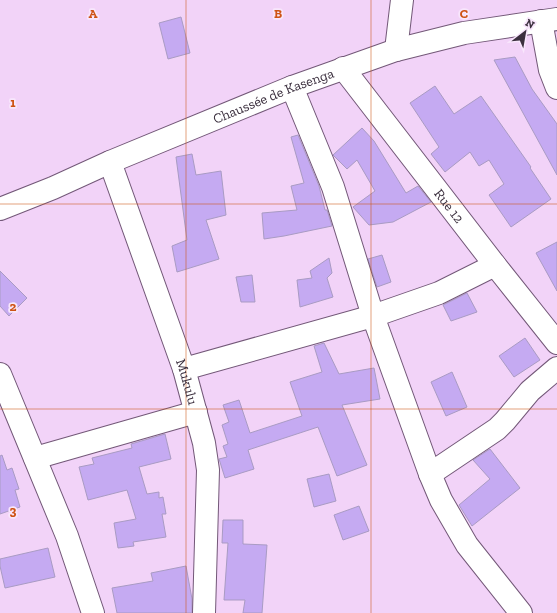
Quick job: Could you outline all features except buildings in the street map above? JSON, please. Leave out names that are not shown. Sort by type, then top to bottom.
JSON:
[{"type":"street","points":[[396,50],[402,0]]},
{"type":"street","points":[[549,20],[550,70],[557,88]]},
{"type":"street","name":"Chaussée de Kasenga","points":[[0,209],[292,87],[343,68],[396,50],[464,33],[549,20]]},
{"type":"street","name":"Rue 12","points":[[343,68],[557,343]]},
{"type":"street","points":[[292,87],[333,187],[373,316],[430,474],[441,500],[467,545],[521,613]]},
{"type":"street","name":"Mukulu","points":[[110,162],[184,369],[204,443],[208,470],[204,613]]},
{"type":"street","points":[[184,369],[373,316],[439,293],[495,265]]},
{"type":"street","points":[[430,474],[497,429],[530,391],[557,368]]},
{"type":"street","points":[[0,374],[67,536],[93,613]]},
{"type":"street","points":[[35,458],[196,412]]}]
